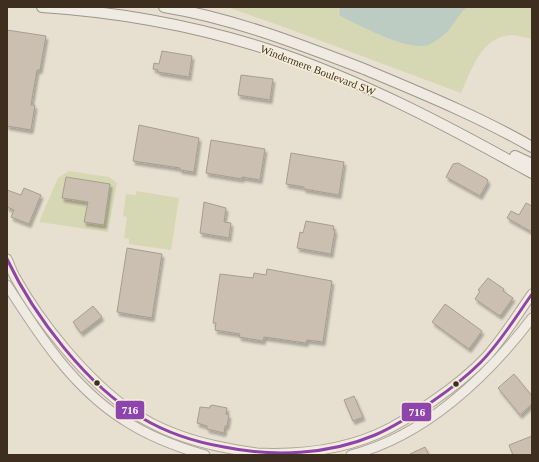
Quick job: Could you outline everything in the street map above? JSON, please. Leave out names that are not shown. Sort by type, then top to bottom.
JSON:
[{"type":"main road","name":"Windermere Boulevard SW","points":[[42,7],[98,12],[156,21],[204,31],[269,50],[380,94],[428,117],[532,172]]},
{"type":"main road","name":"Windermere Boulevard SW","points":[[164,7],[226,21],[339,60],[471,114],[532,147]]},
{"type":"main road","points":[[496,152],[509,153],[532,164]]},
{"type":"street","points":[[7,259],[15,276],[43,319],[72,357],[106,392],[132,411],[176,434],[207,444],[255,453],[318,451],[362,440],[390,428],[416,414],[464,377],[486,356],[532,294]]},
{"type":"street","points":[[7,285],[50,348],[95,398],[123,420],[138,429],[185,449],[205,455]]},
{"type":"street","points":[[351,455],[387,442],[415,427],[443,409],[495,363],[532,318]]},
{"type":"green space","points":[[227,7],[532,7],[532,39],[511,35],[500,37],[492,42],[478,56],[461,93]]},
{"type":"green space","points":[[69,171],[109,177],[117,183],[108,232],[39,222],[58,178]]},
{"type":"green space","points":[[136,191],[179,198],[171,250],[129,244],[129,239],[124,238],[127,217],[123,216],[126,194],[136,195]]},
{"type":"shaded area","points":[[340,7],[467,7],[444,35],[428,45],[419,46],[408,45],[396,41],[357,24],[339,15]]},
{"type":"building","points":[[7,30],[46,36],[40,70],[37,70],[31,105],[35,105],[31,130],[7,126]]},
{"type":"building","points":[[162,51],[192,56],[189,77],[158,72],[158,70],[153,69],[154,63],[159,64]]},
{"type":"building","points":[[241,75],[273,79],[270,100],[238,95]]},
{"type":"building","points":[[139,125],[199,138],[194,172],[180,170],[180,168],[133,161]]},
{"type":"building","points":[[211,140],[265,149],[260,180],[242,177],[242,179],[206,173]]},
{"type":"building","points":[[291,153],[344,162],[339,195],[304,189],[304,187],[286,184]]},
{"type":"building","points":[[458,163],[487,179],[488,182],[480,196],[446,177],[453,164]]},
{"type":"building","points":[[66,177],[110,184],[104,225],[84,222],[88,202],[62,198]]},
{"type":"building","points":[[24,188],[41,195],[29,224],[11,217],[14,210],[7,207],[7,190],[21,195]]},
{"type":"building","points":[[204,202],[226,208],[224,222],[231,223],[229,238],[200,233]]},
{"type":"building","points":[[526,203],[532,206],[532,232],[507,218],[511,211],[519,215]]},
{"type":"building","points":[[306,221],[334,226],[333,230],[335,230],[331,254],[297,248],[300,232],[303,233]]},
{"type":"building","points":[[127,248],[162,254],[152,318],[117,312]]},
{"type":"building","points":[[267,269],[332,281],[323,342],[307,340],[306,343],[264,337],[263,341],[239,337],[240,334],[215,330],[216,323],[213,323],[220,274],[253,278],[254,273],[266,275]]},
{"type":"building","points":[[488,278],[504,289],[503,291],[513,298],[500,316],[475,299],[480,291],[478,290]]},
{"type":"building","points":[[445,304],[482,331],[469,349],[432,322]]},
{"type":"building","points":[[93,306],[102,317],[81,333],[73,322]]},
{"type":"building","points":[[514,374],[532,396],[532,404],[520,415],[498,388]]},
{"type":"building","points":[[354,396],[363,417],[353,421],[344,400]]},
{"type":"building","points":[[212,405],[227,408],[226,414],[229,415],[224,433],[207,429],[207,426],[197,423],[200,407],[210,408]]},
{"type":"building","points":[[532,436],[532,455],[513,455],[509,445]]},
{"type":"building","points":[[425,447],[429,455],[408,455]]},
{"type":"transit line","name":"716","points":[[7,259],[18,281],[32,303],[64,348],[82,369],[122,404],[142,418],[161,428],[192,440],[213,445],[262,452],[300,452],[338,447],[357,442],[398,424],[419,411],[463,379],[501,339],[532,294]]}]
